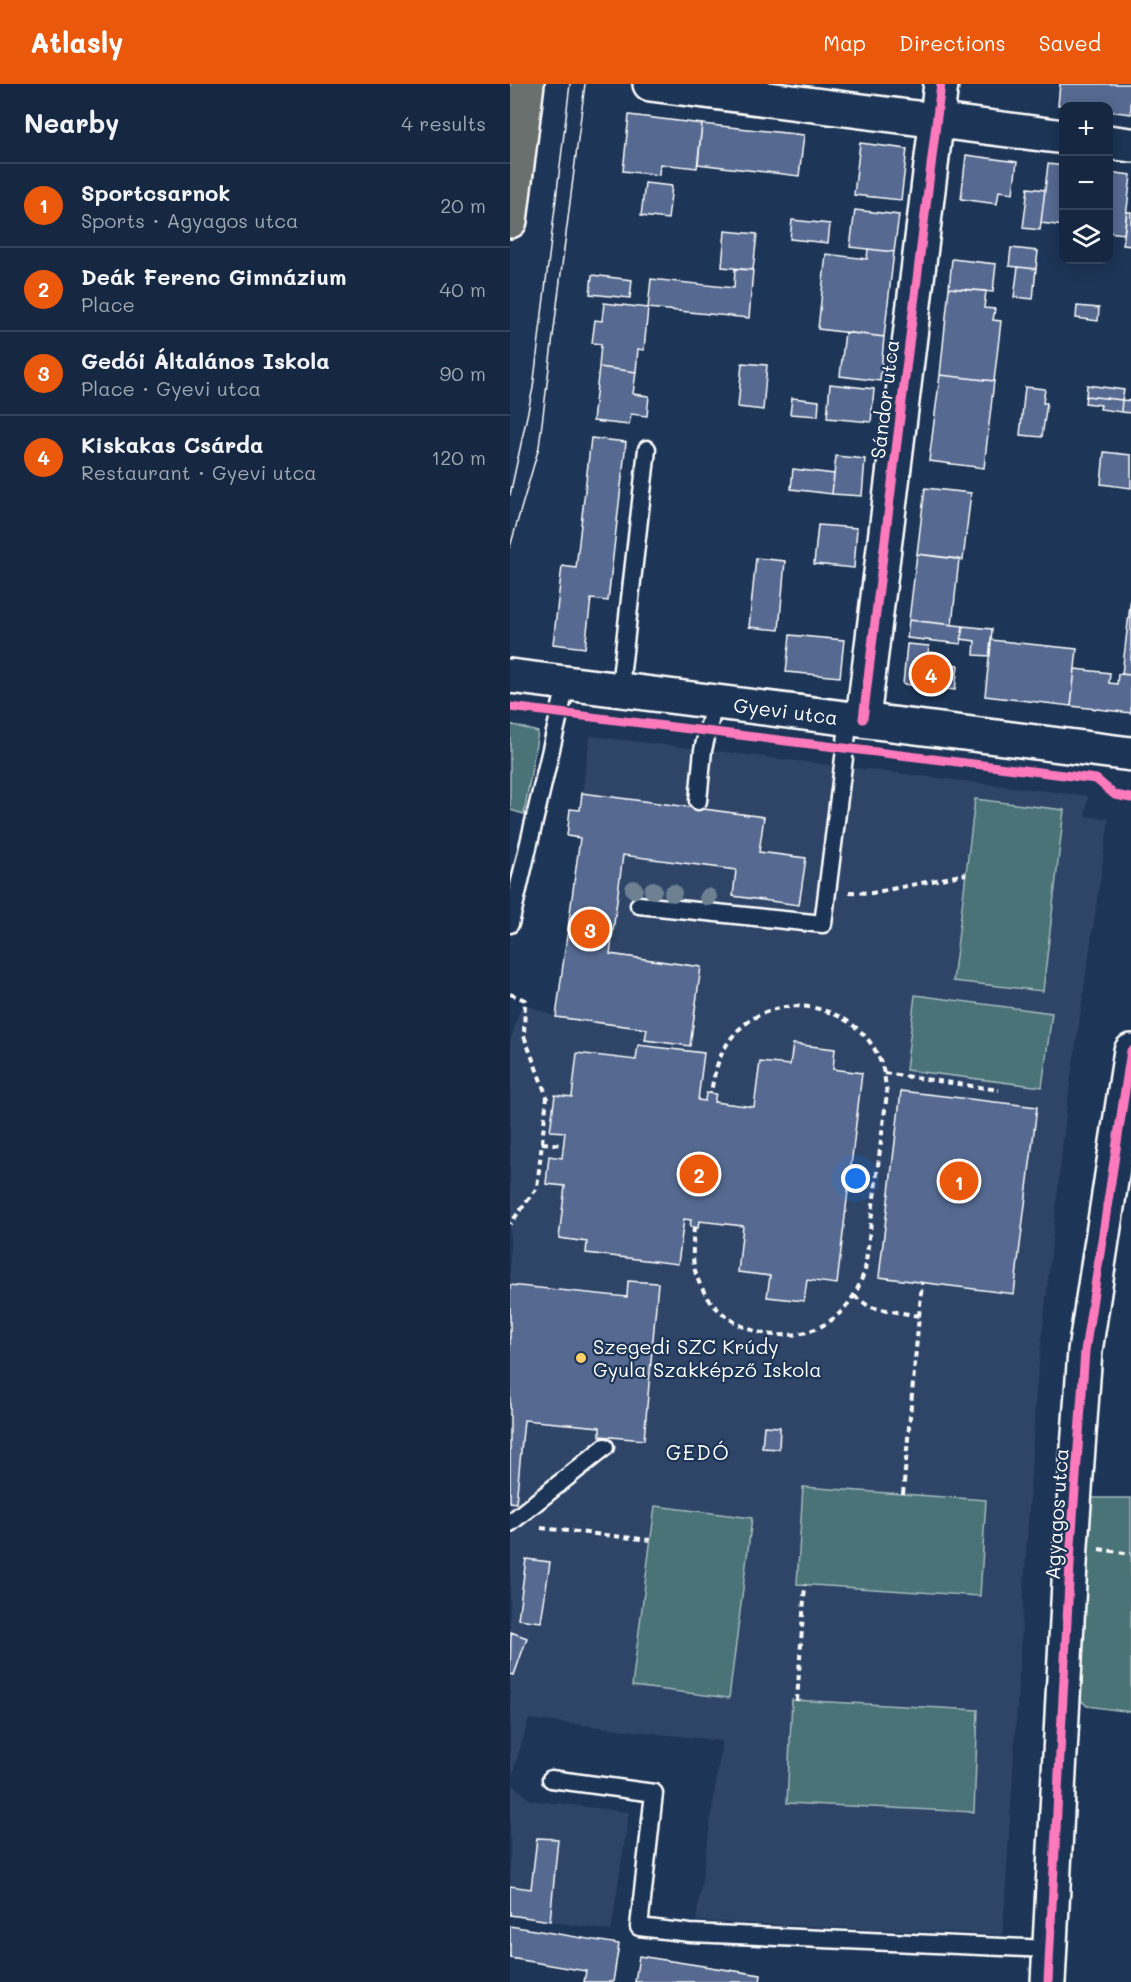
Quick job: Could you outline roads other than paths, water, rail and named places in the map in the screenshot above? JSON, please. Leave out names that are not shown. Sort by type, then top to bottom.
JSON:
[{"type":"main road","points":[[510,220],[527,84]]},
{"type":"street","points":[[650,84],[1059,136]]},
{"type":"street","name":"Sándor utca","points":[[856,718],[941,84]]},
{"type":"street","points":[[1113,143],[1131,145]]},
{"type":"street","name":"Gyevi utca","points":[[510,675],[620,687],[1131,754]]},
{"type":"street","name":"Agyagos utca","points":[[1048,1982],[1071,1545],[1085,1351],[1131,1051]]},
{"type":"lane","points":[[620,687],[647,449]]},
{"type":"lane","points":[[510,924],[567,681]]},
{"type":"lane","points":[[698,801],[703,750],[715,700]]},
{"type":"lane","points":[[639,905],[823,924],[856,718]]},
{"type":"lane","points":[[510,1523],[605,1448]]},
{"type":"lane","points":[[551,1779],[654,1792],[639,1928],[690,1933],[1049,1949]]},
{"type":"tram line","points":[[510,495],[533,388],[570,84]]},
{"type":"tram line","points":[[510,547],[539,447],[585,84]]},
{"type":"place","name":"Kiskakas Csárda","points":[[931,674]]},
{"type":"place","name":"Gedói Általános Iskola","points":[[590,929]]},
{"type":"place","name":"Deák Ferenc Gimnázium","points":[[699,1174]]},
{"type":"place","name":"Sportcsarnok","points":[[959,1181]]},
{"type":"place","name":"Szegedi SZC Krúdy Gyula Szakképző Iskola","points":[[581,1358]]},
{"type":"district","name":"GEDÓ","points":[[698,1451]]}]
